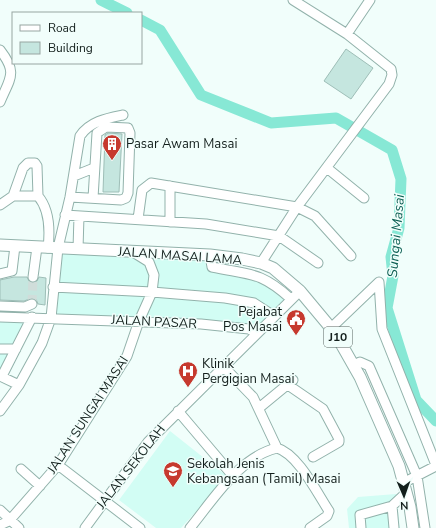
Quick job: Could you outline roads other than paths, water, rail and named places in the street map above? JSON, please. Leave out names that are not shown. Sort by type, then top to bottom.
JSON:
[{"type":"main road","name":"JALAN MASAI LAMA","points":[[0,245],[210,255],[261,263],[273,268],[300,291],[331,328],[354,365],[399,466],[413,528]]},
{"type":"street","points":[[261,263],[297,207],[389,84],[392,75],[391,68],[347,34],[293,0]]},
{"type":"street","points":[[347,34],[368,3],[358,0]]},
{"type":"street","points":[[0,50],[10,62],[12,75],[0,102]]},
{"type":"street","points":[[53,248],[70,197],[79,140],[83,132],[97,122],[123,115]]},
{"type":"street","points":[[70,197],[121,200],[128,196],[130,133],[128,128],[106,127],[98,131],[94,168],[93,198]]},
{"type":"street","points":[[0,205],[13,196],[24,168],[28,163],[35,163],[37,166],[38,196],[43,201],[48,216],[53,248],[51,318],[42,343],[19,385],[0,411]]},
{"type":"street","points":[[74,176],[94,168]]},
{"type":"street","points":[[327,168],[364,198]]},
{"type":"street","points":[[138,219],[142,190],[151,183],[297,207],[315,216],[351,256]]},
{"type":"street","points":[[170,186],[170,222]]},
{"type":"street","points":[[13,196],[38,196]]},
{"type":"street","points":[[65,215],[206,224],[279,236],[318,263]]},
{"type":"street","points":[[78,249],[80,216]]},
{"type":"street","points":[[0,274],[12,271],[15,246]]},
{"type":"street","points":[[33,277],[37,247]]},
{"type":"street","name":"JALAN SUNGAI MASAI","points":[[0,526],[9,521],[58,465],[120,370],[127,356],[139,321],[152,292],[154,275],[153,268],[147,260],[133,252]]},
{"type":"street","points":[[210,255],[212,267],[257,275],[270,282],[291,300]]},
{"type":"street","points":[[331,328],[379,282],[382,328],[436,466],[417,476],[405,488],[392,506],[360,515],[361,528]]},
{"type":"street","points":[[53,287],[152,292],[226,298],[254,303],[274,316]]},
{"type":"street","name":"JALAN SEKOLAH","points":[[85,528],[104,500],[148,442],[256,333],[300,291]]},
{"type":"street","points":[[0,306],[25,307],[32,304]]},
{"type":"street","name":"JALAN PASAR","points":[[0,317],[139,321],[249,329],[256,333]]},
{"type":"street","points":[[19,385],[1,376],[32,317]]},
{"type":"street","points":[[0,349],[16,349]]},
{"type":"street","points":[[354,365],[360,362],[369,366],[417,476],[425,528]]},
{"type":"street","points":[[223,366],[253,397],[277,448]]},
{"type":"street","points":[[259,408],[291,382],[323,409],[339,439],[339,442],[313,457]]},
{"type":"street","points":[[178,411],[233,476]]},
{"type":"street","points":[[190,528],[233,476],[254,458],[277,448],[283,450],[296,462],[329,511],[329,514],[310,528]]},
{"type":"street","points":[[58,465],[140,528]]},
{"type":"street","points":[[21,469],[40,486]]},
{"type":"street","points":[[392,506],[394,528]]},
{"type":"street","points":[[0,510],[9,521],[19,528]]},
{"type":"waterway","name":"Sungai Masai","points":[[101,0],[125,12]]},
{"type":"waterway","name":"Sungai Masai","points":[[142,21],[160,30],[201,95],[271,123],[336,118],[392,150],[401,179],[399,228],[391,257],[393,276],[387,308],[416,400],[436,421]]},
{"type":"tunnel","points":[[32,304],[33,277]]},
{"type":"place","name":"Pasar Awam Masai","points":[[112,161]]},
{"type":"place","name":"Pejabat Pos Masai","points":[[296,336]]},
{"type":"place","name":"Klinik Pergigian Masai","points":[[188,388]]},
{"type":"place","name":"Sekolah Jenis Kebangsaan (Tamil) Masai","points":[[173,488]]}]
